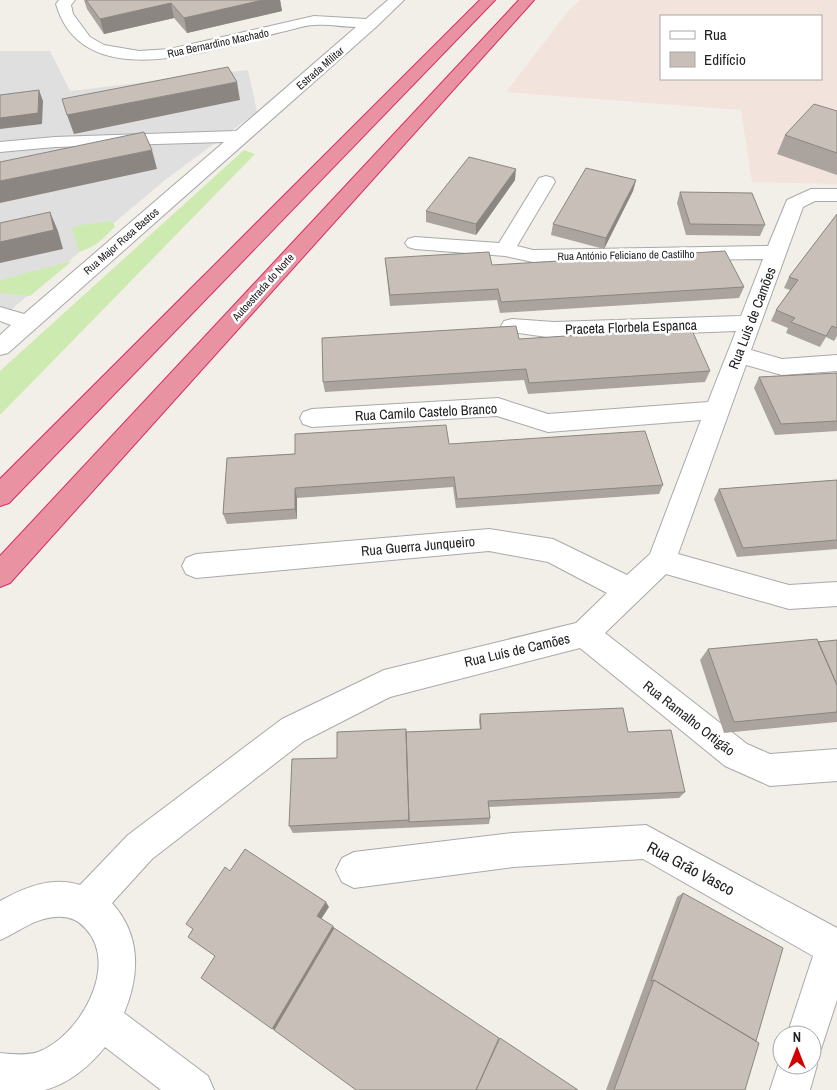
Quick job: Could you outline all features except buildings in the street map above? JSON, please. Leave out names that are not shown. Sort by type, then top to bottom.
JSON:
[{"type":"highway","points":[[0,496],[488,0]]},
{"type":"highway","name":"Autoestrada do Norte","points":[[0,575],[527,0]]},
{"type":"street","name":"Rua Bernardino Machado","points":[[68,0],[63,4],[66,14],[84,40],[99,49],[139,56],[170,54],[314,20],[370,24]]},
{"type":"street","name":"Estrada Militar","points":[[242,136],[397,0]]},
{"type":"street","points":[[0,147],[55,142],[242,136]]},
{"type":"street","name":"Rua Major Rosa Bastos","points":[[0,347],[242,136]]},
{"type":"street","points":[[505,250],[546,182]]},
{"type":"street","name":"Rua Luís de Camões","points":[[86,905],[140,847],[293,730],[384,684],[584,634],[630,591],[661,560],[794,204],[811,195],[837,195]]},
{"type":"street","name":"Rua António Feliciano de Castilho","points":[[415,243],[505,250],[533,256],[776,252]]},
{"type":"street","points":[[0,314],[13,317],[25,324]]},
{"type":"street","name":"Praceta Florbela Espanca","points":[[512,326],[554,330],[750,323]]},
{"type":"street","points":[[739,355],[782,367],[837,363]]},
{"type":"street","name":"Rua Camilo Castelo Branco","points":[[312,418],[498,407],[548,423],[717,410]]},
{"type":"street","name":"Rua Guerra Junqueiro","points":[[196,566],[489,540],[553,551],[630,591]]},
{"type":"street","points":[[661,560],[790,597],[837,594]]},
{"type":"street","name":"Rua Ramalho Ortigão","points":[[584,634],[736,756],[770,770],[837,765]]},
{"type":"street","name":"Rua Grão Vasco","points":[[354,870],[513,850],[646,842],[836,947],[810,1025]]},
{"type":"street","points":[[0,922],[12,913],[16,899],[70,899],[86,905],[103,919],[114,939],[117,964],[113,992],[101,1020],[85,1041],[65,1059],[42,1070],[19,1075],[0,1073]]},
{"type":"street","points":[[101,1020],[194,1090]]},
{"type":"street","points":[[790,1090],[795,1075]]},
{"type":"shaded area","points":[[580,0],[837,0],[837,184],[752,182],[741,110],[506,92],[568,11]]},
{"type":"shaded area","points":[[0,51],[50,51],[70,91],[248,70],[257,112],[165,180],[0,319]]},
{"type":"green space","points":[[244,150],[255,154],[0,415],[0,371]]},
{"type":"green space","points":[[111,221],[115,226],[107,235],[95,245],[79,252],[72,228]]},
{"type":"green space","points":[[72,261],[30,296],[0,293],[0,280]]}]
